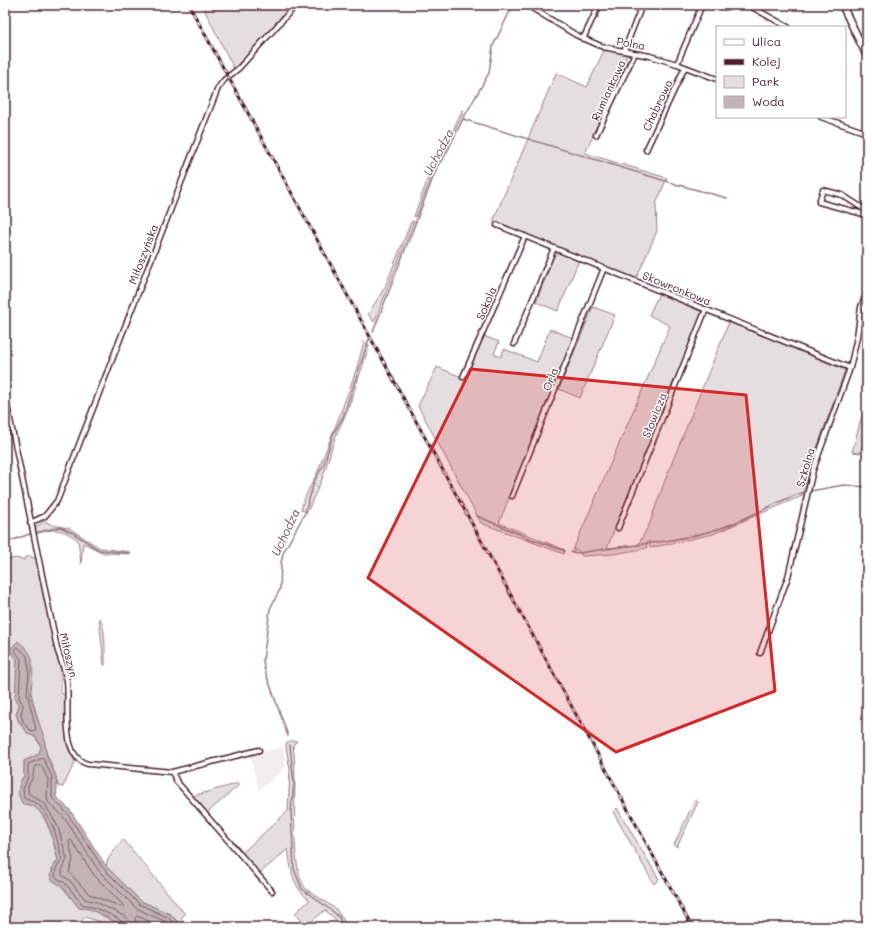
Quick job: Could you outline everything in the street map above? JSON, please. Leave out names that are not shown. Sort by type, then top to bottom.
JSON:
[{"type":"street","name":"Miłoszyńska","points":[[30,523],[45,516],[57,501],[218,88],[224,80],[239,68],[296,5]]},
{"type":"street","name":"Polna","points":[[527,5],[583,39],[603,46],[677,64],[716,80]]},
{"type":"street","points":[[583,39],[599,5]]},
{"type":"street","points":[[624,51],[642,5]]},
{"type":"street","points":[[677,64],[702,5]]},
{"type":"street","points":[[842,5],[867,56]]},
{"type":"street","points":[[748,6],[786,26]]},
{"type":"street","name":"Rumiankowa","points":[[596,135],[635,53]]},
{"type":"street","name":"Chabrowa","points":[[646,150],[685,67]]},
{"type":"street","points":[[824,118],[867,133]]},
{"type":"street","points":[[867,211],[842,195],[823,190],[819,202],[867,215]]},
{"type":"street","name":"Skowronkowa","points":[[497,225],[850,368]]},
{"type":"street","name":"Sokola","points":[[463,377],[525,236]]},
{"type":"street","points":[[514,344],[554,248]]},
{"type":"street","name":"Orla","points":[[512,496],[604,268]]},
{"type":"street","name":"Szkolna","points":[[760,653],[788,577],[813,470],[850,368],[857,336],[861,307],[867,292]]},
{"type":"street","name":"Słowicza","points":[[618,528],[706,309]]},
{"type":"street","name":"Miłoszyn","points":[[5,395],[21,467],[30,523],[57,648],[67,681],[70,744],[72,751],[80,762],[88,764],[172,772],[259,750]]},
{"type":"street","points":[[172,772],[187,793],[272,891]]},
{"type":"highlighted area","points":[[471,369],[746,395],[775,691],[616,752],[368,578]]},
{"type":"shaded area","points":[[283,747],[286,767],[259,790],[250,755]]},
{"type":"green space","points":[[202,5],[293,5],[234,69]]},
{"type":"green space","points":[[605,48],[626,54],[626,66],[585,153],[667,178],[656,204],[657,231],[636,279],[493,221],[556,73],[587,87]]},
{"type":"green space","points":[[462,110],[464,112],[442,158],[435,168],[416,217],[414,216],[433,165],[445,148]]},
{"type":"green space","points":[[414,221],[374,322],[368,314],[385,287],[411,222]]},
{"type":"green space","points":[[560,252],[579,260],[558,311],[536,302],[554,256]]},
{"type":"green space","points":[[659,293],[702,312],[607,548],[638,545],[649,525],[667,475],[729,322],[845,370],[815,453],[802,496],[713,534],[650,548],[649,541],[646,543],[647,548],[614,554],[582,556],[578,550],[573,550],[670,326],[649,315]]},
{"type":"green space","points":[[593,307],[615,315],[580,398],[559,389]]},
{"type":"green space","points":[[550,329],[573,338],[499,523],[565,550],[564,554],[481,523],[418,406],[437,367],[464,378],[484,336],[499,342],[494,354],[501,357],[504,349],[537,362]]},
{"type":"green space","points":[[364,342],[369,345],[368,350],[348,409],[336,435],[322,479],[307,512],[301,510],[343,407]]},
{"type":"green space","points":[[863,412],[867,414],[867,435],[860,453],[852,452]]},
{"type":"green space","points":[[45,521],[52,525],[69,528],[100,548],[130,552],[130,554],[104,553],[83,543],[81,564],[78,540],[72,536],[58,530],[35,534],[36,527]]},
{"type":"green space","points":[[30,556],[36,559],[61,670],[61,693],[65,695],[67,745],[75,762],[63,787],[58,786],[56,776],[46,752],[44,737],[40,729],[31,692],[33,669],[17,659],[16,701],[19,705],[17,713],[18,720],[24,729],[38,741],[41,747],[39,754],[24,761],[24,776],[20,782],[30,804],[38,809],[50,831],[58,860],[52,868],[52,880],[62,886],[79,908],[90,909],[125,927],[109,925],[84,917],[79,927],[5,927],[5,560],[16,558],[24,560],[24,558]]},
{"type":"green space","points":[[99,618],[104,633],[105,665],[104,665]]},
{"type":"green space","points":[[290,741],[297,741],[293,745],[295,760],[295,842],[300,878],[306,889],[336,909],[348,927],[339,927],[337,921],[325,910],[306,926],[295,913],[310,900],[299,890],[296,884],[293,877],[288,849],[260,873],[242,853],[288,811],[290,770],[286,743]]},
{"type":"green space","points":[[239,783],[240,784],[207,813],[193,796]]},
{"type":"green space","points":[[695,800],[698,802],[677,847],[674,845]]},
{"type":"green space","points":[[617,808],[659,879],[654,884],[613,812]]},
{"type":"green space","points":[[123,839],[185,914],[181,918],[188,927],[181,927],[172,915],[141,901],[106,866],[108,859]]},
{"type":"water","points":[[18,641],[30,653],[32,659],[30,683],[31,697],[44,738],[46,753],[56,779],[56,797],[70,810],[106,866],[141,901],[172,915],[181,927],[125,927],[90,909],[79,908],[62,886],[52,880],[50,875],[53,871],[52,868],[58,860],[48,825],[38,810],[23,804],[19,797],[19,786],[24,776],[24,761],[39,754],[41,747],[36,737],[28,734],[18,720],[16,714],[19,705],[15,697],[17,659],[9,650]]},
{"type":"waterway","name":"Uchodza","points":[[373,332],[438,165],[446,154],[463,119],[489,73],[493,46],[513,5]]},
{"type":"waterway","points":[[597,19],[603,5]]},
{"type":"waterway","points":[[463,119],[675,184],[727,198]]},
{"type":"waterway","name":"Uchodza","points":[[288,736],[264,668],[263,660],[270,609],[280,589],[283,553],[305,513],[314,482],[324,464],[333,434],[343,417],[369,339]]},
{"type":"waterway","points":[[810,491],[844,485],[867,487]]},
{"type":"waterway","points":[[571,552],[580,553],[684,538],[701,534],[740,521],[783,500],[805,492]]},
{"type":"waterway","points":[[477,516],[531,539],[565,551]]},
{"type":"waterway","points":[[35,533],[60,527],[73,533],[99,550],[129,553]]},
{"type":"waterway","points":[[7,555],[7,542],[30,534]]},
{"type":"waterway","points":[[5,577],[7,561]]},
{"type":"waterway","name":"Uchodza","points":[[290,745],[294,784],[291,811],[294,869],[302,889],[339,917],[342,927]]},
{"type":"waterway","points":[[862,927],[867,917]]},
{"type":"railway","points":[[189,5],[692,927]]}]
